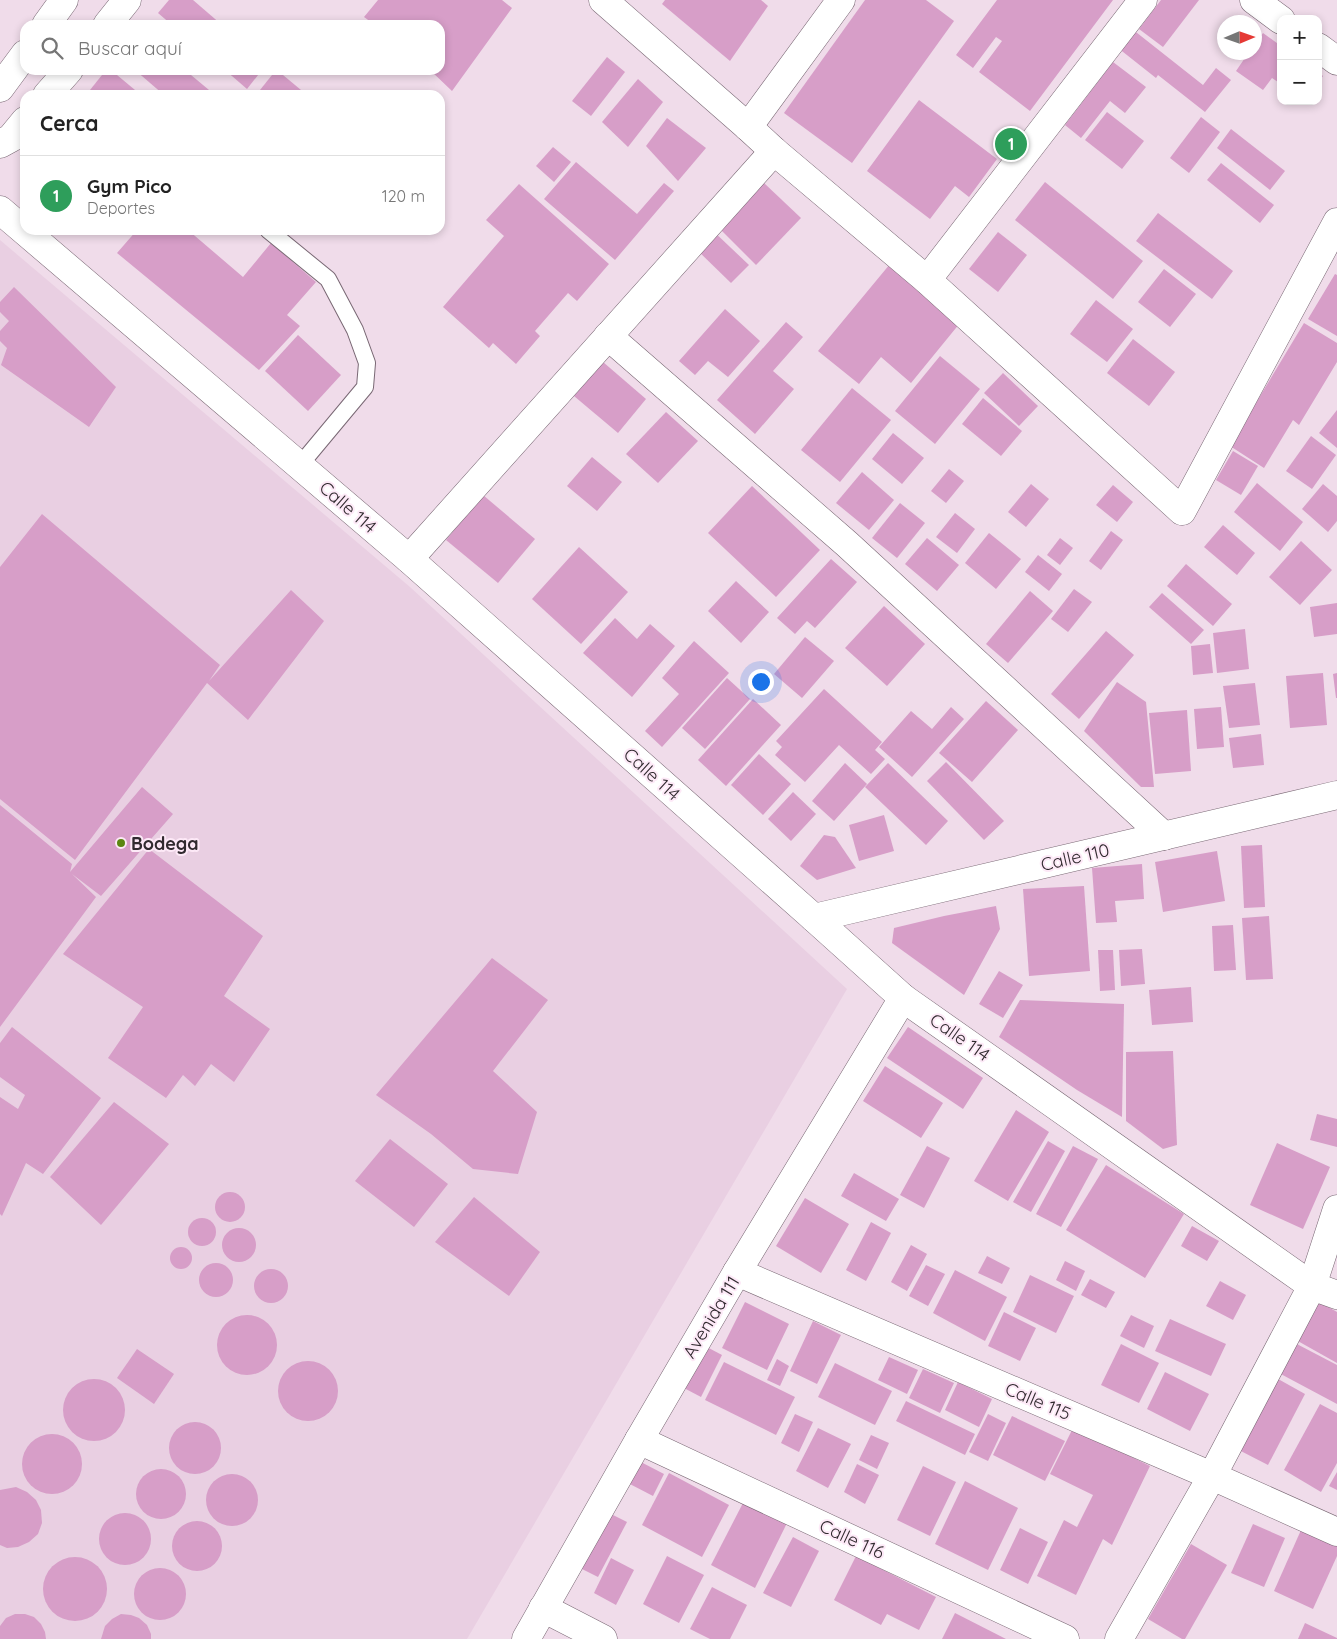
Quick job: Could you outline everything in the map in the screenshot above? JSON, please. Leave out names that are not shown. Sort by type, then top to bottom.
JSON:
[{"type":"street","points":[[50,20],[64,0]]},
{"type":"street","points":[[111,20],[127,0]]},
{"type":"street","points":[[603,0],[774,151],[927,280],[1182,511],[1337,222]]},
{"type":"street","points":[[748,127],[841,0]]},
{"type":"street","points":[[927,280],[1143,0]]},
{"type":"street","points":[[1254,0],[1277,17]]},
{"type":"street","points":[[1322,50],[1337,61]]},
{"type":"street","points":[[0,88],[20,61]]},
{"type":"street","points":[[52,90],[65,75]]},
{"type":"street","points":[[0,144],[11,138],[20,127]]},
{"type":"street","points":[[410,559],[774,151]]},
{"type":"street","name":"Calle 114","points":[[0,210],[20,227]]},
{"type":"street","name":"Calle 114","points":[[29,235],[410,559],[903,998],[1324,1290]]},
{"type":"street","points":[[608,336],[847,544],[1164,836]]},
{"type":"street","name":"Calle 110","points":[[814,918],[1337,795]]},
{"type":"street","name":"Avenida 111","points":[[526,1639],[639,1440],[903,998]]},
{"type":"street","points":[[1119,1639],[1212,1476],[1324,1290],[1337,1209]]},
{"type":"street","name":"Calle 115","points":[[738,1272],[1212,1476],[1337,1532]]},
{"type":"street","name":"Calle 116","points":[[639,1440],[1065,1639]]},
{"type":"street","points":[[543,1608],[603,1639]]},
{"type":"lane","points":[[274,235],[328,279],[355,330],[367,363],[365,387],[300,465]]},
{"type":"shaded area","points":[[0,240],[410,587],[847,989],[467,1639],[0,1639]]},
{"type":"building","points":[[169,0],[193,0],[216,20],[166,20],[158,13]]},
{"type":"building","points":[[378,0],[502,0],[512,8],[452,91],[435,75],[445,75],[445,20],[368,20],[364,17]]},
{"type":"building","points":[[665,0],[761,0],[768,6],[730,61],[662,4]]},
{"type":"building","points":[[865,0],[926,0],[954,21],[852,163],[784,113]]},
{"type":"building","points":[[997,0],[1113,0],[1030,111],[979,72],[1002,41],[996,37],[973,68],[956,55]]},
{"type":"building","points":[[1161,0],[1199,0],[1163,47],[1139,29]]},
{"type":"building","points":[[1127,25],[1203,85],[1216,68],[1231,80],[1205,112],[1158,75],[1156,78],[1113,44]]},
{"type":"building","points":[[1263,33],[1277,43],[1277,81],[1272,78],[1263,90],[1236,71],[1244,60],[1262,60]]},
{"type":"building","points":[[607,57],[625,72],[591,116],[572,101]]},
{"type":"building","points":[[1113,62],[1146,87],[1125,113],[1110,101],[1081,138],[1065,125]]},
{"type":"building","points":[[102,75],[117,75],[135,90],[90,90]]},
{"type":"building","points":[[141,75],[191,75],[209,90],[158,90]]},
{"type":"building","points":[[231,75],[258,75],[247,89]]},
{"type":"building","points":[[272,75],[283,75],[301,90],[260,90]]},
{"type":"building","points":[[638,79],[663,102],[628,147],[602,122]]},
{"type":"building","points":[[919,100],[997,159],[969,197],[955,186],[930,219],[867,171]]},
{"type":"building","points":[[1107,112],[1144,141],[1122,169],[1085,140]]},
{"type":"building","points":[[1201,117],[1220,132],[1189,173],[1170,158]]},
{"type":"building","points":[[667,118],[706,148],[678,181],[646,146]]},
{"type":"building","points":[[1231,129],[1285,171],[1270,190],[1217,148]]},
{"type":"building","points":[[553,147],[571,162],[554,182],[536,166]]},
{"type":"building","points":[[576,162],[637,214],[664,183],[674,191],[615,260],[544,199]]},
{"type":"building","points":[[1221,163],[1274,205],[1260,223],[1207,180]]},
{"type":"building","points":[[1045,182],[1143,261],[1113,299],[1015,220]]},
{"type":"building","points":[[764,183],[801,218],[756,265],[720,229]]},
{"type":"building","points":[[519,184],[609,264],[577,301],[568,293],[535,331],[540,336],[516,364],[493,343],[489,348],[443,307],[504,236],[486,220]]},
{"type":"building","points":[[1158,213],[1233,271],[1212,299],[1136,241]]},
{"type":"building","points":[[711,229],[749,265],[731,283],[694,247]]},
{"type":"building","points":[[998,232],[1027,255],[998,292],[969,269]]},
{"type":"building","points":[[133,235],[194,235],[243,277],[271,243],[316,282],[287,315],[300,326],[259,370],[117,253]]},
{"type":"building","points":[[890,264],[960,323],[911,383],[881,357],[859,384],[818,351]]},
{"type":"building","points":[[1164,269],[1196,294],[1170,327],[1138,302]]},
{"type":"building","points":[[1335,274],[1337,275],[1337,336],[1308,319]]},
{"type":"building","points":[[14,287],[116,387],[89,427],[1,365],[7,348],[0,341],[0,331],[9,321],[0,312],[0,302]]},
{"type":"building","points":[[1096,300],[1133,329],[1107,362],[1070,334]]},
{"type":"building","points":[[725,309],[760,341],[728,377],[708,361],[695,375],[679,361]]},
{"type":"building","points":[[786,322],[803,337],[773,371],[794,389],[755,434],[717,400]]},
{"type":"building","points":[[1304,323],[1337,343],[1337,362],[1299,425],[1293,420],[1264,468],[1230,446]]},
{"type":"building","points":[[298,335],[341,375],[308,411],[265,371]]},
{"type":"building","points":[[1133,339],[1175,372],[1149,406],[1107,373]]},
{"type":"building","points":[[940,356],[980,389],[935,444],[895,411]]},
{"type":"building","points":[[603,362],[646,399],[618,433],[574,396]]},
{"type":"building","points":[[1003,373],[1038,406],[1019,426],[984,393]]},
{"type":"building","points":[[852,388],[891,420],[840,482],[801,450]]},
{"type":"building","points":[[983,398],[1022,431],[1001,456],[962,424]]},
{"type":"building","points":[[1337,410],[1337,448],[1319,433]]},
{"type":"building","points":[[666,412],[698,441],[658,483],[626,454]]},
{"type":"building","points":[[893,433],[924,458],[902,484],[872,459]]},
{"type":"building","points":[[1311,436],[1336,455],[1312,489],[1286,471]]},
{"type":"building","points":[[1233,451],[1258,466],[1241,495],[1216,480]]},
{"type":"building","points":[[592,457],[622,482],[597,511],[567,486]]},
{"type":"building","points":[[949,469],[964,481],[946,503],[931,491]]},
{"type":"building","points":[[862,472],[894,500],[869,530],[836,503]]},
{"type":"building","points":[[1257,483],[1303,522],[1280,551],[1234,512]]},
{"type":"building","points":[[1031,484],[1049,499],[1026,527],[1008,512]]},
{"type":"building","points":[[1323,484],[1337,496],[1337,521],[1328,532],[1302,509]]},
{"type":"building","points":[[1113,485],[1133,502],[1117,522],[1096,505]]},
{"type":"building","points":[[752,486],[820,550],[776,597],[708,533]]},
{"type":"building","points":[[483,495],[535,539],[498,583],[446,540]]},
{"type":"building","points":[[900,503],[925,523],[897,558],[872,538]]},
{"type":"building","points":[[955,513],[975,529],[957,553],[936,537]]},
{"type":"building","points":[[42,514],[220,665],[209,681],[291,590],[324,621],[248,720],[207,683],[75,860],[0,799],[0,567]]},
{"type":"building","points":[[1223,525],[1255,553],[1237,575],[1204,547]]},
{"type":"building","points":[[1111,531],[1123,540],[1101,570],[1089,561]]},
{"type":"building","points":[[989,533],[1021,559],[996,589],[965,563]]},
{"type":"building","points":[[927,538],[959,565],[937,591],[905,564]]},
{"type":"building","points":[[1060,538],[1073,548],[1060,565],[1047,555]]},
{"type":"building","points":[[1301,541],[1332,570],[1300,605],[1269,577]]},
{"type":"building","points":[[579,547],[628,592],[581,644],[532,599]]},
{"type":"building","points":[[1038,555],[1062,574],[1049,591],[1025,572]]},
{"type":"building","points":[[831,559],[857,582],[815,628],[807,621],[795,634],[777,618]]},
{"type":"building","points":[[1186,564],[1232,604],[1213,626],[1167,586]]},
{"type":"building","points":[[736,581],[769,612],[741,643],[708,611]]},
{"type":"building","points":[[1074,589],[1092,602],[1068,632],[1051,619]]},
{"type":"building","points":[[1030,591],[1053,611],[1008,663],[986,644]]},
{"type":"building","points":[[1162,593],[1204,630],[1191,644],[1149,607]]},
{"type":"building","points":[[1337,603],[1337,634],[1314,637],[1310,607]]},
{"type":"building","points":[[884,606],[925,644],[887,686],[845,648]]},
{"type":"building","points":[[615,618],[637,639],[650,624],[675,646],[632,697],[583,653]]},
{"type":"building","points":[[1245,629],[1249,669],[1217,673],[1213,633]]},
{"type":"building","points":[[1106,631],[1134,655],[1079,719],[1051,694]]},
{"type":"building","points":[[805,637],[834,661],[802,698],[774,674]]},
{"type":"building","points":[[694,641],[729,673],[662,747],[645,731],[679,694],[662,678]]},
{"type":"building","points":[[1210,644],[1213,673],[1193,675],[1191,646]]},
{"type":"building","points":[[1323,673],[1327,725],[1290,728],[1286,676]]},
{"type":"building","points":[[1337,673],[1337,698],[1336,698],[1333,674]]},
{"type":"building","points":[[727,678],[750,699],[705,749],[682,728]]},
{"type":"building","points":[[1117,682],[1146,702],[1154,787],[1141,787],[1084,731]]},
{"type":"building","points":[[1255,683],[1260,725],[1229,728],[1223,686]]},
{"type":"building","points":[[824,689],[882,742],[875,750],[885,759],[871,774],[839,745],[805,782],[775,755],[782,747],[776,741]]},
{"type":"building","points":[[753,699],[781,725],[726,786],[698,760]]},
{"type":"building","points":[[986,701],[1018,730],[972,782],[939,753]]},
{"type":"building","points":[[951,707],[964,719],[912,777],[879,747],[911,711],[932,729]]},
{"type":"building","points":[[1221,707],[1224,747],[1197,749],[1194,709]]},
{"type":"building","points":[[1187,710],[1191,771],[1155,774],[1149,713]]},
{"type":"building","points":[[1261,734],[1264,765],[1233,768],[1229,738]]},
{"type":"building","points":[[759,754],[791,784],[763,815],[731,785]]},
{"type":"building","points":[[946,762],[1004,821],[984,840],[927,781]]},
{"type":"building","points":[[845,763],[867,784],[834,821],[812,801]]},
{"type":"building","points":[[888,763],[948,821],[926,845],[865,787]]},
{"type":"building","points":[[142,787],[173,814],[101,896],[72,874],[96,897],[0,1027],[0,805],[72,864],[70,872]]},
{"type":"building","points":[[793,792],[816,814],[791,841],[768,819]]},
{"type":"building","points":[[884,815],[894,851],[859,861],[849,825]]},
{"type":"building","points":[[824,835],[835,837],[856,868],[817,880],[800,866]]},
{"type":"building","points":[[1262,845],[1265,907],[1244,908],[1241,846]]},
{"type":"building","points":[[149,849],[263,936],[224,996],[270,1029],[234,1082],[211,1064],[195,1086],[183,1075],[166,1098],[108,1058],[143,1007],[63,954]]},
{"type":"building","points":[[1217,851],[1225,901],[1163,912],[1155,862]]},
{"type":"building","points":[[1142,864],[1144,899],[1115,901],[1117,922],[1096,923],[1092,868]]},
{"type":"building","points":[[1084,886],[1090,971],[1029,976],[1023,889]]},
{"type":"building","points":[[996,906],[1000,929],[964,995],[892,943],[894,928]]},
{"type":"building","points":[[1269,916],[1273,979],[1246,980],[1242,918]]},
{"type":"building","points":[[1233,925],[1236,970],[1214,971],[1212,926]]},
{"type":"building","points":[[1142,949],[1145,984],[1121,986],[1119,950]]},
{"type":"building","points":[[1098,950],[1113,950],[1115,990],[1100,991]]},
{"type":"building","points":[[492,958],[548,1000],[493,1071],[537,1112],[518,1174],[473,1169],[431,1134],[376,1095]]},
{"type":"building","points":[[999,971],[1023,985],[1003,1018],[979,1004]]},
{"type":"building","points":[[1191,987],[1193,1022],[1152,1025],[1149,990]]},
{"type":"building","points":[[1020,1000],[1124,1004],[1122,1117],[1077,1090],[999,1037]]},
{"type":"building","points":[[12,1027],[101,1098],[43,1174],[26,1163],[2,1216],[0,1214],[0,1097],[18,1109],[25,1095],[0,1077],[0,1043]]},
{"type":"building","points":[[908,1027],[983,1078],[963,1109],[887,1058]]},
{"type":"building","points":[[1173,1051],[1177,1145],[1163,1149],[1126,1121],[1126,1052]]},
{"type":"building","points":[[885,1066],[943,1103],[921,1138],[863,1101]]},
{"type":"building","points":[[114,1102],[169,1144],[101,1225],[50,1177]]},
{"type":"building","points":[[1016,1110],[1049,1132],[1008,1201],[974,1181]]},
{"type":"building","points":[[1317,1114],[1337,1119],[1337,1147],[1310,1140]]},
{"type":"building","points":[[390,1139],[448,1184],[414,1227],[355,1181]]},
{"type":"building","points":[[1048,1141],[1065,1151],[1031,1212],[1013,1202]]},
{"type":"building","points":[[1277,1143],[1330,1167],[1303,1229],[1250,1205]]},
{"type":"building","points":[[927,1146],[950,1158],[924,1208],[900,1195]]},
{"type":"building","points":[[1073,1146],[1098,1159],[1061,1227],[1036,1214]]},
{"type":"building","points":[[1106,1165],[1184,1214],[1145,1278],[1066,1230]]},
{"type":"building","points":[[854,1173],[899,1199],[886,1221],[841,1196]]},
{"type":"building","points":[[230,1192],[241,1196],[245,1207],[241,1218],[230,1222],[219,1218],[215,1207],[219,1196]]},
{"type":"building","points":[[474,1197],[540,1252],[509,1296],[435,1242]]},
{"type":"building","points":[[805,1198],[849,1224],[821,1273],[776,1246]]},
{"type":"building","points":[[202,1218],[212,1222],[216,1232],[212,1242],[202,1246],[192,1242],[188,1232],[192,1222]]},
{"type":"building","points":[[871,1222],[891,1233],[866,1281],[846,1270]]},
{"type":"building","points":[[1192,1226],[1219,1241],[1207,1261],[1181,1246]]},
{"type":"building","points":[[239,1228],[251,1233],[256,1245],[251,1257],[239,1262],[227,1257],[222,1245],[227,1233]]},
{"type":"building","points":[[911,1245],[927,1254],[907,1291],[891,1282]]},
{"type":"building","points":[[177,1247],[185,1247],[192,1254],[192,1262],[185,1269],[177,1269],[170,1262],[170,1254]]},
{"type":"building","points":[[987,1256],[1010,1268],[1002,1284],[978,1273]]},
{"type":"building","points":[[1065,1261],[1085,1271],[1076,1291],[1056,1280]]},
{"type":"building","points":[[216,1263],[223,1264],[228,1268],[232,1273],[232,1287],[228,1292],[223,1296],[216,1297],[209,1296],[204,1292],[200,1287],[199,1280],[200,1273],[204,1268],[209,1264]]},
{"type":"building","points":[[926,1265],[945,1274],[928,1306],[909,1296]]},
{"type":"building","points":[[271,1269],[283,1274],[288,1286],[283,1298],[271,1303],[259,1298],[254,1286],[259,1274]]},
{"type":"building","points":[[955,1270],[1007,1297],[985,1341],[933,1313]]},
{"type":"building","points":[[1030,1275],[1074,1296],[1056,1333],[1013,1312]]},
{"type":"building","points":[[1090,1279],[1115,1292],[1106,1308],[1081,1295]]},
{"type":"building","points":[[1220,1281],[1246,1295],[1233,1320],[1206,1306]]},
{"type":"building","points":[[1318,1301],[1337,1312],[1337,1363],[1296,1340]]},
{"type":"building","points":[[745,1302],[789,1324],[767,1370],[722,1348]]},
{"type":"building","points":[[1004,1312],[1036,1328],[1020,1361],[988,1346]]},
{"type":"building","points":[[247,1315],[263,1320],[268,1324],[272,1329],[277,1345],[272,1361],[268,1366],[263,1370],[247,1375],[231,1370],[226,1366],[222,1361],[217,1345],[222,1329],[226,1324],[231,1320]]},
{"type":"building","points":[[1131,1315],[1154,1326],[1144,1348],[1120,1336]]},
{"type":"building","points":[[1170,1319],[1226,1344],[1211,1376],[1155,1351]]},
{"type":"building","points":[[813,1321],[841,1335],[817,1384],[790,1371]]},
{"type":"building","points":[[1293,1342],[1337,1365],[1337,1404],[1277,1372]]},
{"type":"building","points":[[1121,1344],[1159,1363],[1139,1403],[1101,1385]]},
{"type":"building","points":[[703,1345],[722,1355],[701,1397],[682,1387]]},
{"type":"building","points":[[137,1349],[174,1374],[154,1404],[117,1378]]},
{"type":"building","points":[[889,1357],[918,1370],[907,1394],[878,1380]]},
{"type":"building","points":[[777,1359],[789,1366],[780,1386],[767,1380]]},
{"type":"building","points":[[308,1361],[324,1366],[329,1370],[333,1375],[338,1391],[333,1407],[329,1412],[324,1416],[308,1421],[292,1416],[287,1412],[283,1407],[278,1391],[283,1375],[287,1370],[292,1366]]},
{"type":"building","points":[[724,1362],[795,1397],[776,1435],[705,1400]]},
{"type":"building","points":[[835,1363],[892,1391],[875,1425],[818,1397]]},
{"type":"building","points":[[923,1369],[954,1383],[940,1413],[909,1398]]},
{"type":"building","points":[[1165,1372],[1209,1394],[1190,1431],[1147,1409]]},
{"type":"building","points":[[1271,1375],[1305,1394],[1268,1465],[1233,1447]]},
{"type":"building","points":[[94,1379],[106,1381],[116,1388],[123,1398],[125,1410],[123,1422],[116,1432],[106,1439],[94,1441],[82,1439],[72,1432],[65,1422],[63,1410],[65,1398],[72,1388],[82,1381]]},
{"type":"building","points":[[958,1382],[992,1399],[979,1427],[945,1410]]},
{"type":"building","points":[[906,1401],[975,1434],[965,1455],[896,1421]]},
{"type":"building","points":[[1320,1404],[1337,1413],[1337,1463],[1321,1492],[1284,1470]]},
{"type":"building","points":[[795,1414],[813,1422],[799,1452],[781,1443]]},
{"type":"building","points":[[988,1414],[1006,1423],[988,1461],[969,1452]]},
{"type":"building","points":[[1012,1416],[1065,1441],[1045,1481],[993,1455]]},
{"type":"building","points":[[195,1422],[205,1424],[213,1430],[219,1438],[221,1448],[219,1458],[213,1466],[205,1472],[195,1474],[185,1472],[177,1466],[171,1458],[169,1448],[171,1438],[177,1430],[185,1424]]},
{"type":"building","points":[[818,1428],[851,1444],[828,1488],[796,1471]]},
{"type":"building","points":[[1073,1428],[1150,1466],[1112,1545],[1103,1539],[1076,1595],[1037,1576],[1064,1520],[1077,1527],[1093,1495],[1050,1474]]},
{"type":"building","points":[[46,1434],[58,1434],[69,1439],[77,1447],[82,1458],[80,1476],[69,1489],[58,1494],[46,1494],[35,1489],[27,1481],[22,1470],[22,1458],[27,1447],[35,1439]]},
{"type":"building","points":[[871,1435],[889,1443],[877,1469],[859,1460]]},
{"type":"building","points":[[637,1460],[664,1474],[653,1496],[626,1482]]},
{"type":"building","points":[[857,1464],[879,1475],[865,1504],[844,1492]]},
{"type":"building","points":[[923,1466],[956,1482],[930,1536],[897,1520]]},
{"type":"building","points":[[156,1469],[166,1469],[179,1476],[186,1489],[186,1499],[179,1512],[166,1519],[156,1519],[147,1515],[140,1508],[136,1499],[136,1489],[140,1480],[147,1473]]},
{"type":"building","points":[[1337,1472],[1337,1490],[1329,1486]]},
{"type":"building","points":[[669,1473],[729,1505],[702,1557],[642,1525]]},
{"type":"building","points":[[232,1474],[242,1476],[250,1482],[256,1490],[258,1500],[256,1510],[250,1518],[242,1524],[232,1526],[222,1524],[214,1518],[208,1510],[206,1500],[208,1490],[214,1482],[222,1476]]},
{"type":"building","points":[[965,1481],[1018,1508],[988,1570],[935,1544]]},
{"type":"building","points":[[16,1487],[27,1492],[36,1500],[41,1510],[42,1523],[38,1534],[29,1542],[18,1547],[7,1548],[0,1545],[0,1490]]},
{"type":"building","points":[[744,1501],[787,1523],[755,1588],[711,1565]]},
{"type":"building","points":[[607,1512],[627,1522],[598,1577],[578,1567]]},
{"type":"building","points":[[125,1513],[135,1515],[143,1521],[149,1529],[151,1539],[149,1549],[143,1557],[135,1563],[125,1565],[115,1563],[107,1557],[101,1549],[99,1539],[101,1529],[107,1521],[115,1515]]},
{"type":"building","points":[[192,1521],[202,1521],[215,1528],[222,1541],[222,1551],[215,1564],[202,1571],[192,1571],[183,1567],[176,1560],[172,1551],[172,1541],[176,1532],[183,1525]]},
{"type":"building","points":[[1253,1524],[1285,1538],[1264,1587],[1231,1573]]},
{"type":"building","points":[[1020,1528],[1048,1542],[1028,1584],[1000,1570]]},
{"type":"building","points":[[1301,1530],[1337,1546],[1337,1556],[1313,1609],[1274,1591]]},
{"type":"building","points":[[793,1537],[819,1551],[791,1607],[763,1593]]},
{"type":"building","points":[[1191,1544],[1227,1565],[1185,1639],[1182,1639],[1148,1619]]},
{"type":"building","points":[[667,1556],[704,1575],[679,1623],[643,1604]]},
{"type":"building","points":[[856,1556],[936,1597],[919,1630],[887,1614],[881,1625],[834,1600]]},
{"type":"building","points":[[69,1557],[81,1557],[98,1566],[105,1577],[107,1589],[105,1601],[98,1612],[81,1621],[69,1621],[57,1616],[48,1607],[43,1595],[43,1583],[48,1571],[57,1562]]},
{"type":"building","points":[[611,1558],[634,1570],[616,1605],[594,1593]]},
{"type":"building","points":[[160,1568],[170,1570],[178,1576],[184,1584],[186,1594],[184,1604],[178,1612],[170,1618],[160,1620],[150,1618],[142,1612],[136,1604],[134,1594],[136,1584],[142,1576],[150,1570]]},
{"type":"building","points":[[712,1587],[747,1605],[730,1639],[710,1639],[690,1629]]},
{"type":"building","points":[[955,1613],[1006,1639],[942,1639]]},
{"type":"building","points":[[15,1614],[25,1614],[34,1617],[41,1624],[46,1639],[0,1639],[0,1626],[6,1618]]},
{"type":"building","points":[[121,1614],[139,1618],[147,1625],[151,1639],[101,1639],[105,1626]]},
{"type":"building","points":[[1305,1623],[1337,1638],[1337,1639],[1298,1639]]},
{"type":"place","name":"Gym Pico","points":[[1011,144]]},
{"type":"place","name":"Bodega","points":[[121,843]]}]
